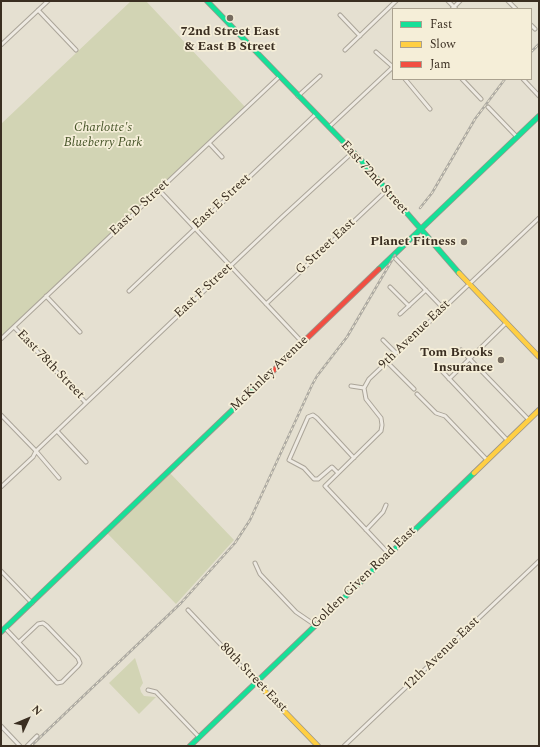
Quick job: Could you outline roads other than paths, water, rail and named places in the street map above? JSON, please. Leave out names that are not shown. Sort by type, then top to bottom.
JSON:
[{"type":"street","points":[[1,45],[48,1]]},
{"type":"street","name":"East 72nd Street","points":[[207,1],[353,152],[469,285],[539,357]]},
{"type":"street","points":[[388,1],[392,5]]},
{"type":"street","points":[[345,50],[396,1]]},
{"type":"street","points":[[448,1],[454,8],[460,1]]},
{"type":"street","points":[[38,10],[76,50]]},
{"type":"street","points":[[340,15],[360,36]]},
{"type":"street","points":[[532,26],[535,29]]},
{"type":"street","points":[[376,52],[392,66]]},
{"type":"street","points":[[328,127],[392,68]]},
{"type":"street","name":"East D Street","points":[[1,339],[280,76]]},
{"type":"street","points":[[298,96],[320,76]]},
{"type":"street","points":[[406,80],[430,108]]},
{"type":"street","points":[[463,80],[481,99]]},
{"type":"street","points":[[524,80],[539,96]]},
{"type":"street","points":[[488,107],[518,137]]},
{"type":"street","name":"East E Street","points":[[129,291],[316,114]]},
{"type":"street","name":"McKinley Avenue","points":[[3,630],[539,116]]},
{"type":"street","points":[[209,143],[222,157]]},
{"type":"street","name":"East F Street","points":[[1,487],[86,403],[353,152]]},
{"type":"street","points":[[159,190],[302,342]]},
{"type":"street","name":"G Street East","points":[[266,304],[387,190]]},
{"type":"street","name":"9th Avenue East","points":[[364,388],[369,379],[539,218]]},
{"type":"street","points":[[393,256],[443,308]]},
{"type":"street","points":[[390,287],[409,306]]},
{"type":"street","points":[[400,314],[426,290]]},
{"type":"street","points":[[46,296],[80,332]]},
{"type":"street","points":[[449,379],[506,323]]},
{"type":"street","name":"East 78th Street","points":[[14,327],[86,403]]},
{"type":"street","points":[[383,340],[396,353]]},
{"type":"street","points":[[461,350],[529,420]]},
{"type":"street","points":[[387,362],[414,389]]},
{"type":"street","points":[[440,369],[508,441]]},
{"type":"street","points":[[351,386],[364,388],[366,399],[379,414],[382,425],[381,431],[325,486],[389,554]]},
{"type":"street","points":[[417,394],[436,413],[445,416],[487,460]]},
{"type":"street","name":"Golden Given Road East","points":[[190,746],[539,410]]},
{"type":"street","points":[[1,415],[36,451],[59,478]]},
{"type":"street","points":[[338,473],[332,467],[318,479],[314,479],[304,468],[289,460],[308,417],[315,416],[354,458]]},
{"type":"street","points":[[57,431],[86,462]]},
{"type":"street","points":[[366,530],[383,512],[386,505]]},
{"type":"street","name":"12th Avenue East","points":[[344,746],[539,562]]},
{"type":"street","points":[[255,563],[264,579],[296,612],[314,625]]},
{"type":"street","points":[[1,571],[32,603]]},
{"type":"street","name":"80th Street East","points":[[188,610],[318,746]]},
{"type":"street","points":[[3,630],[19,642],[54,681],[58,683],[62,682],[78,666],[80,661],[43,623],[38,624],[19,642]]},
{"type":"street","points":[[148,690],[156,692],[199,737]]},
{"type":"street","points":[[1,726],[20,746]]},
{"type":"street","points":[[27,746],[37,736]]},
{"type":"railway","points":[[532,51],[539,44]]},
{"type":"railway","points":[[420,208],[432,193],[475,119],[504,80]]},
{"type":"railway","points":[[31,746],[181,603],[235,543],[250,520],[312,385],[317,376],[347,337],[395,255]]},
{"type":"place","name":"72nd Street East & East B Street","points":[[230,18]]},
{"type":"place","name":"Planet Fitness","points":[[464,242]]},
{"type":"place","name":"Tom Brooks Insurance","points":[[501,360]]},
{"type":"park label","name":"Charlotte's Blueberry Park","points":[[103,136]]}]
